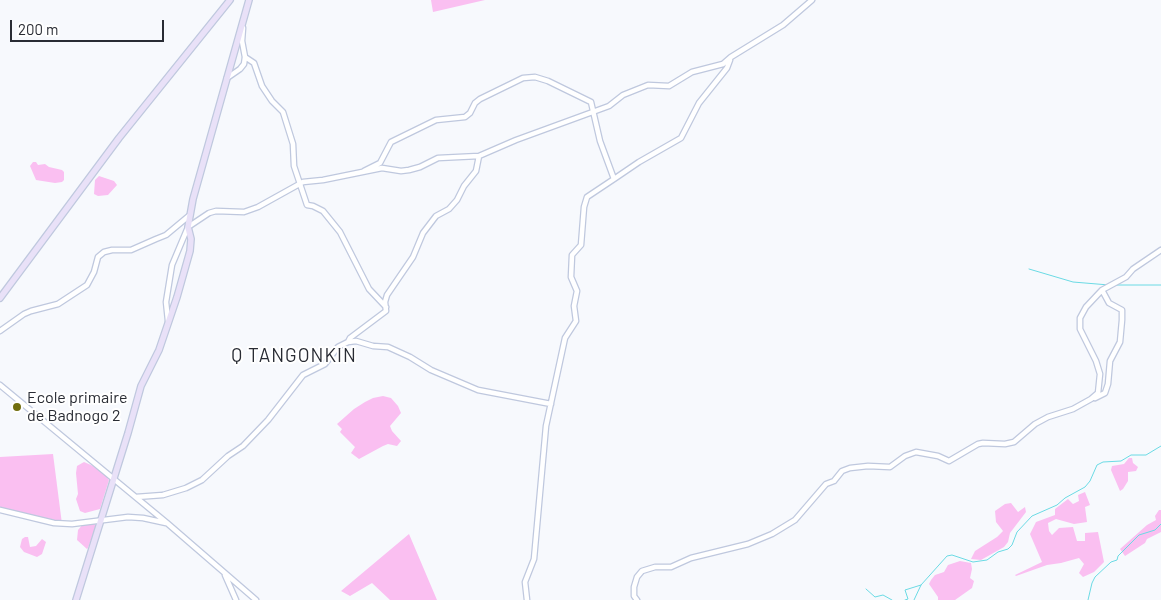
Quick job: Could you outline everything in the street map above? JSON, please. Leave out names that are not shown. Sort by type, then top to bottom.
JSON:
[{"type":"street","points":[[0,298],[119,138],[230,0]]},
{"type":"street","points":[[168,326],[166,302],[169,277],[188,227],[193,199],[249,0]]},
{"type":"street","points":[[188,227],[216,211],[244,212],[258,207],[299,184],[382,168],[401,171],[420,167],[438,158],[479,156],[516,140],[609,106],[623,95],[648,85],[669,86],[692,72],[723,64],[731,57],[783,25],[812,0]]},
{"type":"street","points":[[227,78],[240,69],[246,57],[242,41],[243,22]]},
{"type":"street","points":[[246,57],[254,63],[262,86],[272,101],[283,112],[293,144],[294,166],[307,205],[314,206],[323,211],[340,232],[369,289],[386,307]]},
{"type":"street","points":[[527,600],[525,582],[534,559],[544,442],[565,338],[576,321],[574,306],[577,291],[571,277],[572,255],[581,245],[584,207],[587,197],[639,162],[681,138],[699,103],[726,68],[731,57]]},
{"type":"street","points":[[364,171],[380,163],[391,142],[436,120],[465,117],[480,99],[523,78],[535,77],[548,81],[592,102],[600,142],[614,179]]},
{"type":"street","points":[[348,342],[350,338],[386,311],[387,295],[413,257],[423,233],[436,216],[449,209],[457,200],[464,186],[476,171],[479,156]]},
{"type":"street","points":[[0,331],[24,314],[58,304],[87,285],[94,272],[98,257],[104,252],[131,250],[166,235],[190,215]]},
{"type":"street","points":[[76,600],[141,386],[159,350],[168,326],[190,250],[188,227]]},
{"type":"street","points":[[637,600],[634,596],[634,587],[642,571],[655,567],[671,567],[691,558],[748,544],[772,534],[795,520],[820,490],[826,484],[834,481],[842,471],[868,466],[890,467],[905,456],[916,452],[938,456],[949,461],[978,444],[1006,444],[1014,442],[1037,423],[1048,417],[1080,406],[1091,399],[1098,393],[1100,374],[1080,329],[1079,324],[1086,307],[1102,290],[1126,276],[1161,250]]},
{"type":"street","points":[[1091,399],[1105,393],[1108,384],[1110,361],[1120,342],[1122,310],[1109,303],[1102,290]]},
{"type":"street","points":[[136,497],[163,495],[186,488],[202,480],[228,456],[243,446],[268,420],[304,375],[325,364],[338,347],[348,342],[356,341],[373,346],[388,347],[410,357],[431,370],[478,390],[551,404]]},
{"type":"street","points":[[0,385],[167,523],[256,600]]},
{"type":"street","points":[[0,510],[54,523],[72,524],[128,517],[167,523]]},
{"type":"street","points":[[224,574],[236,600]]},
{"type":"shaded area","points":[[431,0],[485,0],[433,12]]},
{"type":"shaded area","points":[[33,162],[36,162],[38,165],[45,164],[62,170],[64,172],[64,180],[55,183],[36,180],[30,166]]},
{"type":"shaded area","points":[[99,176],[114,181],[117,185],[108,195],[98,196],[94,194],[95,180]]},
{"type":"shaded area","points":[[383,396],[391,398],[401,413],[390,426],[401,441],[397,446],[388,444],[359,459],[351,453],[355,447],[340,432],[342,429],[337,424],[365,402]]},
{"type":"shaded area","points":[[53,454],[62,524],[0,510],[0,457]]},
{"type":"shaded area","points":[[1129,458],[1132,458],[1133,463],[1138,467],[1136,471],[1128,472],[1128,481],[1120,491],[1111,470],[1112,466],[1124,464]]},
{"type":"shaded area","points":[[84,462],[104,473],[109,480],[100,509],[85,513],[80,511],[76,499],[78,494],[77,466]]},
{"type":"shaded area","points":[[1085,492],[1090,505],[1085,507],[1087,522],[1074,524],[1056,519],[1048,523],[1049,531],[1052,535],[1059,528],[1073,527],[1077,541],[1085,541],[1085,533],[1098,532],[1104,562],[1094,572],[1083,577],[1079,573],[1084,564],[1079,558],[1047,565],[1016,576],[1042,562],[1030,534],[1036,522],[1055,515],[1055,509],[1068,499],[1073,504],[1079,501],[1078,495]]},
{"type":"shaded area","points":[[1011,503],[1018,512],[1025,507],[1026,512],[1010,533],[1008,542],[1004,547],[981,560],[971,559],[975,551],[1003,531],[996,522],[995,511],[1005,504]]},
{"type":"shaded area","points":[[1161,510],[1161,532],[1147,539],[1145,543],[1125,556],[1120,549],[1147,525],[1156,520],[1155,516]]},
{"type":"shaded area","points":[[95,523],[96,526],[87,549],[77,540],[78,530],[83,524]]},
{"type":"shaded area","points":[[409,534],[437,600],[390,600],[372,583],[350,596],[341,591]]},
{"type":"shaded area","points":[[28,537],[30,547],[36,546],[42,539],[46,542],[42,554],[37,557],[24,552],[20,547],[22,539]]},
{"type":"shaded area","points":[[960,561],[971,563],[970,578],[974,581],[972,588],[955,600],[938,600],[929,584],[931,580],[935,575],[944,572],[948,565]]},
{"type":"waterway","points":[[1029,269],[1073,282],[1109,285]]},
{"type":"waterway","points":[[1116,285],[1161,285]]},
{"type":"waterway","points":[[914,600],[921,585],[947,556],[952,555],[973,562],[987,560],[998,552],[1008,549],[1012,545],[1017,532],[1032,516],[1057,505],[1065,498],[1085,487],[1090,481],[1097,465],[1103,462],[1121,461],[1131,455],[1146,455],[1161,446]]},
{"type":"waterway","points":[[1088,600],[1095,577],[1111,562],[1117,560],[1118,556],[1139,535],[1155,530],[1161,524]]},
{"type":"waterway","points":[[905,600],[908,599],[905,590],[921,585]]},
{"type":"waterway","points":[[866,589],[875,597],[883,595],[892,600]]},
{"type":"place","name":"Ecole primaire de Badnogo 2","points":[[17,407]]},
{"type":"district","name":"Q TANGONKIN","points":[[294,356]]}]
